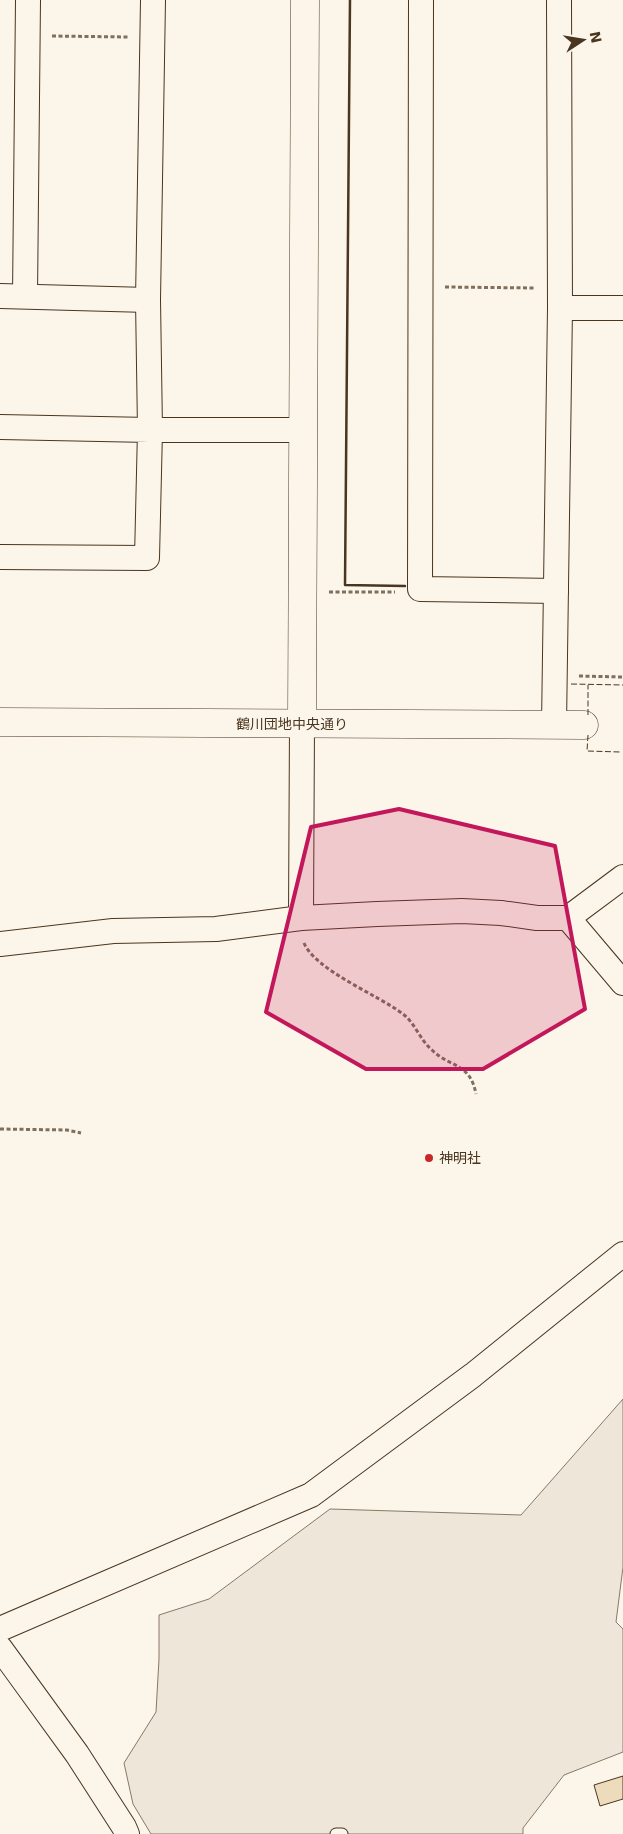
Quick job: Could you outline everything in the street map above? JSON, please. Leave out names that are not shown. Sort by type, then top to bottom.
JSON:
[{"type":"street","points":[[25,296],[28,0]]},
{"type":"street","points":[[0,557],[147,558],[150,430],[148,300],[153,0]]},
{"type":"street","points":[[300,918],[305,0]]},
{"type":"street","points":[[421,0],[420,589],[556,591]]},
{"type":"street","points":[[554,725],[560,308],[560,0]]},
{"type":"street","points":[[0,296],[148,300]]},
{"type":"street","points":[[560,308],[623,308]]},
{"type":"street","points":[[0,427],[150,430],[304,430]]},
{"type":"street","name":"鶴川団地中央通り","points":[[0,722],[584,725]]},
{"type":"street","points":[[0,944],[113,931],[216,929],[300,918],[462,911],[501,913],[537,918],[568,918],[623,877]]},
{"type":"street","points":[[568,918],[623,982]]},
{"type":"street","points":[[0,1629],[312,1495],[473,1375],[623,1254]]},
{"type":"street","points":[[0,1648],[77,1754],[124,1827],[126,1834]]},
{"type":"lane","points":[[336,1834],[342,1834]]},
{"type":"path","points":[[51,36],[136,37]]},
{"type":"path","points":[[454,287],[542,288]]},
{"type":"path","points":[[328,592],[403,592]]},
{"type":"path","points":[[582,676],[623,678]]},
{"type":"path","points":[[300,918],[298,930],[306,949],[319,963],[404,1015],[432,1050],[465,1070],[474,1085],[476,1094]]},
{"type":"path","points":[[0,1130],[67,1130],[81,1133]]},
{"type":"highlighted area","points":[[399,809],[555,846],[585,1009],[483,1069],[366,1069],[266,1012],[311,827]]},
{"type":"shaded area","points":[[623,1399],[623,1567],[616,1622],[623,1629],[623,1752],[564,1775],[523,1828],[523,1834],[151,1834],[133,1804],[124,1763],[156,1712],[159,1615],[209,1599],[330,1509],[521,1515]]},
{"type":"building","points":[[623,1776],[623,1799],[600,1806],[594,1785]]},
{"type":"fence","points":[[571,684],[623,685]]},
{"type":"fence","points":[[588,685],[588,715]]},
{"type":"fence","points":[[588,735],[587,751],[620,752]]},
{"type":"wall","points":[[350,0],[345,585],[405,586]]},
{"type":"place","name":"神明社","points":[[429,1158]]}]
